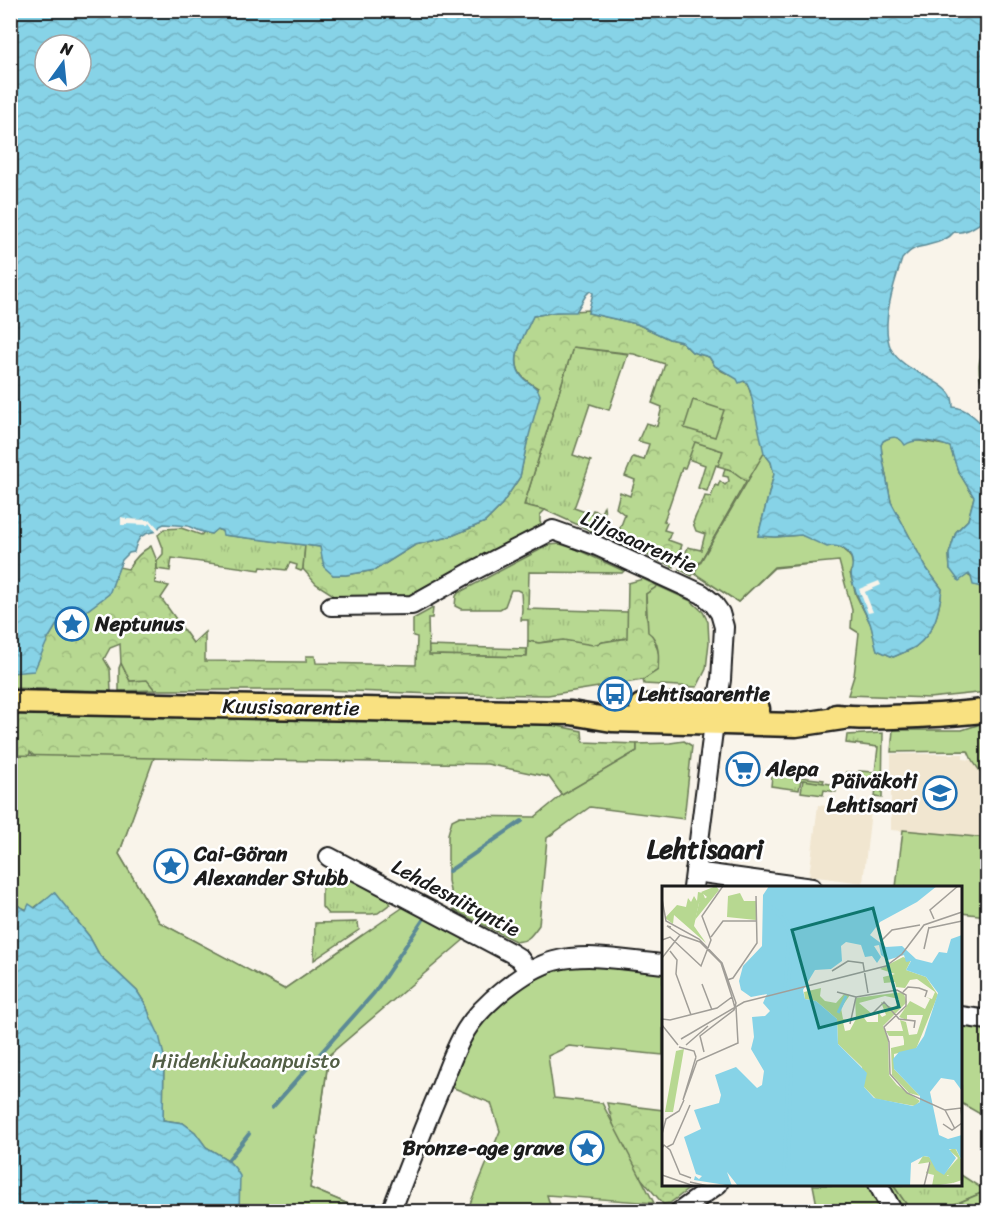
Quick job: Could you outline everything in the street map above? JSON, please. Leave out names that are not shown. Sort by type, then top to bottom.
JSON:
[{"type":"main road","name":"Kuusisaarentie","points":[[10,702],[571,713],[612,720],[796,711],[849,717],[887,717],[987,710]]},
{"type":"street","name":"Liljasaarentie","points":[[331,606],[412,605],[553,530],[562,532],[702,594],[713,603],[720,613],[724,627],[721,680],[715,715]]},
{"type":"street","points":[[715,715],[694,880],[782,886]]},
{"type":"street","name":"Lehdesniityntie","points":[[329,857],[511,952],[523,962],[529,972]]},
{"type":"street","points":[[391,1212],[445,1076],[466,1030],[498,994],[529,972],[553,961],[589,957],[662,964]]},
{"type":"street","points":[[962,1016],[987,1020]]},
{"type":"street","points":[[679,1212],[717,1186]]},
{"type":"street","points":[[879,1186],[893,1212]]},
{"type":"shaded area","name":"Päiväkoti Lehtisaari","points":[[891,754],[963,754],[963,759],[972,760],[987,781],[987,838],[891,830]]},
{"type":"shaded area","points":[[818,805],[871,811],[863,883],[809,876]]},
{"type":"green space","points":[[589,310],[588,313],[637,324],[669,339],[682,342],[692,352],[709,357],[722,371],[747,383],[811,564],[774,568],[738,602],[694,573],[746,481],[731,470],[718,466],[723,451],[695,442],[685,468],[682,468],[664,521],[667,523],[664,530],[671,532],[668,540],[682,545],[674,567],[615,541],[625,515],[616,508],[620,492],[630,496],[635,480],[625,476],[633,457],[644,460],[649,444],[638,441],[646,423],[657,426],[662,407],[652,403],[665,364],[634,354],[573,347],[524,505],[545,510],[540,515],[540,522],[545,529],[413,596],[327,602],[332,594],[316,584],[303,569],[305,545],[321,547],[333,575],[375,570],[415,545],[449,537],[485,522],[500,507],[520,477],[538,388],[524,378],[518,369],[517,354],[522,338],[533,316]]},
{"type":"green space","points":[[987,340],[987,392],[979,373],[979,366]]},
{"type":"green space","points":[[573,347],[628,354],[609,410],[590,404],[573,455],[591,461],[574,508],[591,514],[593,510],[601,513],[604,506],[603,520],[596,533],[545,510],[524,505]]},
{"type":"green space","points":[[693,400],[724,410],[715,437],[684,428]]},
{"type":"green space","points":[[890,437],[903,441],[950,446],[958,471],[974,497],[968,520],[956,532],[949,554],[950,569],[974,579],[981,588],[987,604],[987,692],[929,698],[848,695],[854,676],[859,633],[851,628],[852,610],[839,561],[774,567],[738,602],[694,573],[764,453],[771,462],[774,474],[758,536],[801,535],[841,548],[851,558],[853,566],[850,573],[856,595],[871,625],[877,650],[893,657],[915,647],[932,628],[942,589],[927,569],[891,502],[881,445]]},
{"type":"green space","points":[[694,441],[723,451],[707,491],[698,488],[705,465],[688,459]]},
{"type":"green space","points":[[725,468],[747,481],[692,576],[679,569],[688,547],[701,550],[705,534],[696,531],[693,523],[705,496],[711,497],[715,485],[718,486],[720,481],[725,485],[729,481],[728,477],[723,476]]},
{"type":"green space","points":[[181,528],[201,535],[204,532],[211,534],[216,529],[222,531],[224,535],[305,545],[303,569],[301,571],[296,569],[297,565],[290,563],[286,570],[261,567],[260,570],[172,558],[170,571],[157,569],[157,561],[163,554],[158,535],[164,529]]},
{"type":"green space","points":[[560,544],[624,571],[622,573],[529,572],[528,609],[628,612],[628,638],[593,645],[528,641],[528,620],[521,620],[521,592],[517,590],[511,590],[505,606],[500,609],[461,609],[455,606],[458,593],[549,545]]},
{"type":"green space","points":[[151,546],[157,561],[155,583],[169,586],[161,598],[193,643],[205,632],[205,661],[306,662],[306,656],[315,656],[316,663],[416,665],[417,637],[413,636],[413,619],[433,608],[432,618],[428,618],[429,655],[527,657],[528,641],[539,643],[563,640],[593,645],[627,638],[628,583],[643,579],[658,586],[646,594],[646,615],[659,654],[658,670],[643,680],[548,695],[325,690],[155,690],[147,680],[130,681],[121,663],[120,644],[110,648],[104,659],[110,669],[111,691],[11,688],[11,672],[48,639],[60,619],[78,617],[108,594],[119,567],[128,569],[138,556]]},
{"type":"green space","points":[[658,586],[691,601],[703,612],[708,622],[709,642],[706,669],[697,687],[644,684],[643,680],[658,670],[657,644],[648,632],[646,594]]},
{"type":"green space","points":[[428,646],[527,649],[527,657],[429,655]]},
{"type":"green space","points":[[121,663],[130,681],[148,680],[155,690],[119,691]]},
{"type":"green space","name":"Hiidenkiukaanpuisto","points":[[10,708],[537,722],[582,731],[583,742],[637,744],[637,751],[562,795],[549,777],[487,764],[153,758],[119,854],[159,922],[284,989],[362,935],[334,1051],[329,1056],[310,1188],[365,1211],[239,1211],[164,1056],[89,936],[11,902]],"holes":[[[30,752],[52,774],[25,777]]]},
{"type":"green space","points":[[987,722],[987,781],[968,751],[891,752],[893,730],[962,730]]},
{"type":"green space","points":[[883,733],[882,798],[875,797],[876,789],[871,787],[871,782],[859,783],[859,781],[846,779],[846,772],[875,772],[878,747],[846,743],[847,735]]},
{"type":"green space","points":[[684,741],[692,746],[684,819],[590,807],[547,838],[539,925],[526,939],[515,941],[454,910],[448,881],[448,834],[452,820],[460,816],[535,817],[562,795],[637,751],[637,744]]},
{"type":"green space","name":"Hiidenkiukaanpuisto","points":[[10,755],[154,758],[119,854],[159,922],[284,989],[405,906],[466,938],[329,1055],[310,1188],[365,1211],[239,1211],[228,1160],[206,1147],[195,1132],[183,1123],[163,1120],[164,1056],[146,1005],[137,991],[100,956],[89,936],[54,893],[34,908],[27,910],[11,902]]},
{"type":"green space","points":[[784,775],[824,780],[823,783],[801,780],[799,790],[771,786],[772,776],[783,777]]},
{"type":"green space","points":[[803,780],[837,785],[836,792],[824,790],[823,795],[801,792]]},
{"type":"green space","points":[[903,830],[987,838],[987,916],[962,913],[962,886],[896,886]]},
{"type":"green space","points":[[331,876],[350,876],[390,897],[390,904],[378,913],[328,914],[322,907],[322,879]]},
{"type":"green space","points":[[356,922],[359,930],[314,960],[315,923]]},
{"type":"green space","points":[[583,964],[662,973],[662,1055],[569,1046],[548,1056],[554,1098],[602,1103],[654,1203],[547,1195],[552,1211],[467,1211],[500,1131],[491,1103],[449,1086],[459,1057],[477,1027],[518,988],[561,968]]},
{"type":"green space","points":[[962,1022],[987,1027],[987,1118],[962,1104]]},
{"type":"green space","points":[[607,1103],[662,1110],[662,1186],[693,1186],[670,1203],[663,1204],[622,1156]]},
{"type":"green space","points":[[962,1176],[986,1191],[939,1211],[911,1211],[894,1186],[962,1186]]},
{"type":"green space","points":[[813,1186],[894,1186],[911,1211],[818,1211]]},
{"type":"green space","points":[[986,1191],[987,1211],[939,1211]]},
{"type":"water","points":[[11,11],[987,11],[987,219],[967,230],[954,232],[942,241],[916,248],[902,259],[889,304],[887,328],[891,349],[897,357],[948,391],[953,407],[973,416],[987,432],[987,604],[981,587],[973,585],[969,574],[959,581],[950,569],[949,554],[956,532],[968,520],[974,497],[958,471],[950,447],[921,441],[905,445],[898,438],[886,439],[881,445],[891,502],[927,569],[942,589],[935,621],[922,641],[915,647],[893,657],[877,650],[870,623],[851,577],[852,560],[844,549],[837,546],[827,547],[801,535],[758,536],[774,474],[771,462],[764,453],[747,383],[744,381],[739,383],[737,379],[715,366],[709,357],[692,352],[682,342],[669,339],[637,324],[588,313],[593,293],[590,291],[576,312],[556,312],[533,316],[522,339],[517,356],[519,372],[540,395],[520,477],[500,507],[485,522],[449,537],[415,545],[375,570],[346,575],[333,575],[324,567],[320,547],[223,535],[222,531],[217,529],[211,534],[188,526],[164,524],[157,531],[141,537],[134,552],[129,553],[122,560],[109,594],[78,617],[60,619],[34,671],[11,673]]},
{"type":"water","points":[[54,892],[89,936],[100,956],[137,991],[146,1005],[159,1035],[164,1056],[163,1120],[183,1123],[195,1132],[206,1147],[228,1160],[235,1168],[240,1176],[239,1211],[11,1211],[11,902],[26,910],[29,904],[35,908]]},
{"type":"pier","points":[[121,517],[151,520],[161,531],[158,534],[149,523],[148,525],[121,525]]},
{"type":"pier","points":[[879,581],[881,585],[865,592],[873,612],[868,613],[859,589]]},
{"type":"waterway","points":[[449,871],[522,821]]},
{"type":"waterway","points":[[272,1108],[374,993],[423,920]]},
{"type":"waterway","points":[[228,1160],[249,1134]]},
{"type":"place","name":"Neptunus","points":[[72,624]]},
{"type":"place","name":"Lehtisaarentie","points":[[615,694]]},
{"type":"place","name":"Alepa","points":[[743,769]]},
{"type":"place","name":"Päiväkoti Lehtisaari","points":[[940,793]]},
{"type":"place","name":"Cai-Göran Alexander Stubb","points":[[171,866]]},
{"type":"place","name":"Bronze-age grave","points":[[587,1148]]},
{"type":"district","name":"Lehtisaari","points":[[705,849]]}]
